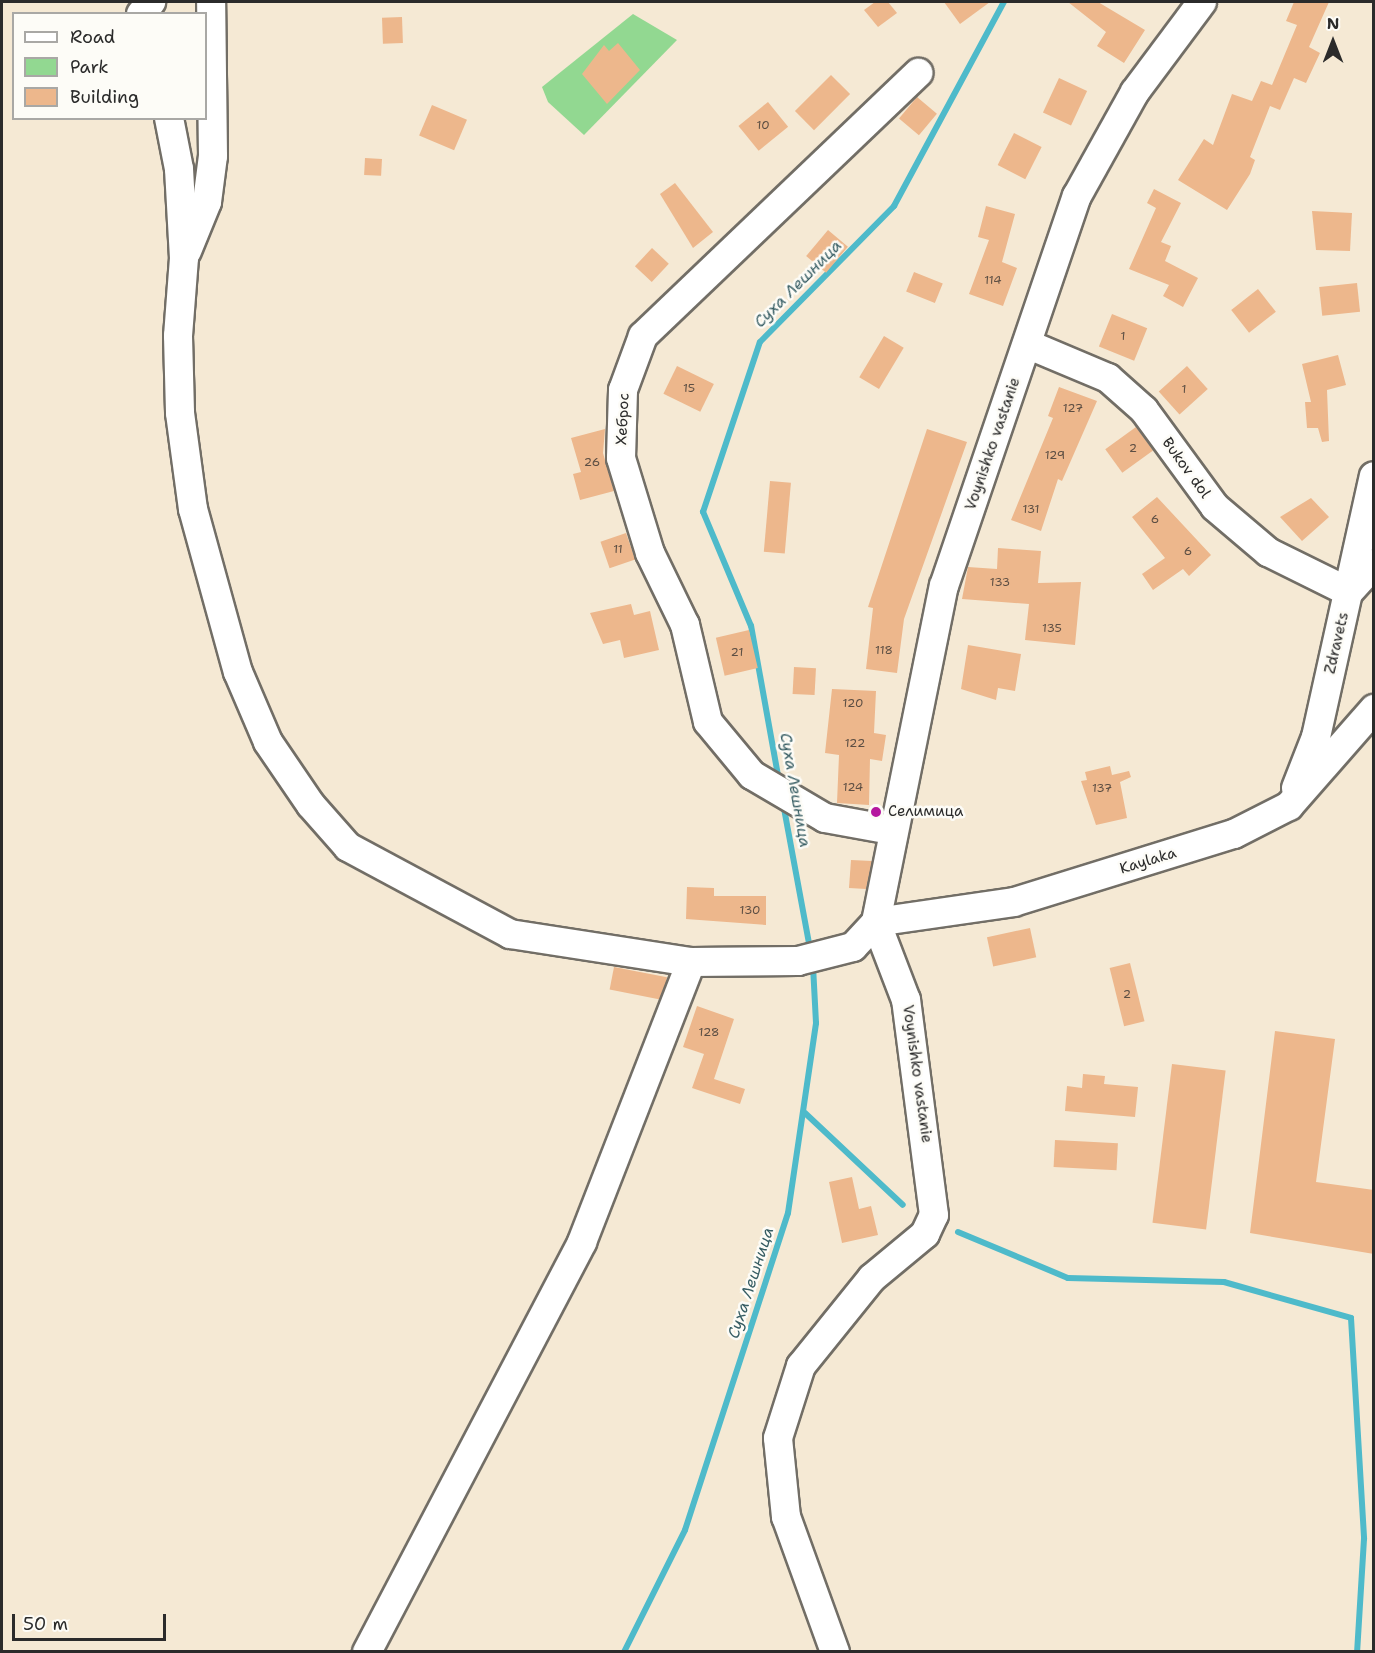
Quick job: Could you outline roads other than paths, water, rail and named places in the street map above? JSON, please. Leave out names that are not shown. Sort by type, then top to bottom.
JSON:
[{"type":"street","name":"Voynishko vastanie","points":[[835,1652],[786,1517],[778,1438],[801,1366],[872,1278],[925,1234],[932,1225],[934,1195],[906,1000],[876,922],[891,830],[944,586],[1077,196],[1135,92],[1202,2]]},
{"type":"street","points":[[184,258],[207,202],[213,156],[207,48],[209,3]]},
{"type":"street","name":"Хеброс","points":[[891,830],[825,818],[752,775],[708,722],[685,625],[650,554],[621,458],[623,401],[643,336],[918,73]]},
{"type":"street","points":[[169,120],[179,169],[184,258],[178,336],[180,413],[193,509],[238,672],[268,742],[311,805],[348,847],[510,934],[691,962],[812,958],[853,947],[876,922]]},
{"type":"street","name":"Bukov dol","points":[[1027,344],[1108,378],[1143,410],[1215,507],[1269,552],[1349,592]]},
{"type":"street","name":"Zdravets","points":[[1289,806],[1316,737],[1374,476]]},
{"type":"street","points":[[1349,592],[1374,564]]},
{"type":"street","name":"Kaylaka","points":[[876,922],[1014,902],[1234,834],[1289,806],[1374,709]]},
{"type":"street","points":[[366,1652],[582,1242],[691,962]]},
{"type":"waterway","name":"Суха Лешница","points":[[779,781],[751,626],[703,512],[760,342],[894,206],[1004,2]]},
{"type":"waterway","name":"Суха Лешница","points":[[783,803],[810,949]]},
{"type":"waterway","name":"Суха Лешница","points":[[624,1652],[685,1530],[788,1213],[816,1023],[813,965]]},
{"type":"waterway","points":[[805,1113],[903,1205]]},
{"type":"waterway","points":[[958,1232],[1068,1278],[1224,1282],[1351,1318],[1364,1539],[1357,1652]]},
{"type":"place","name":"Селимица","points":[[876,812]]}]
